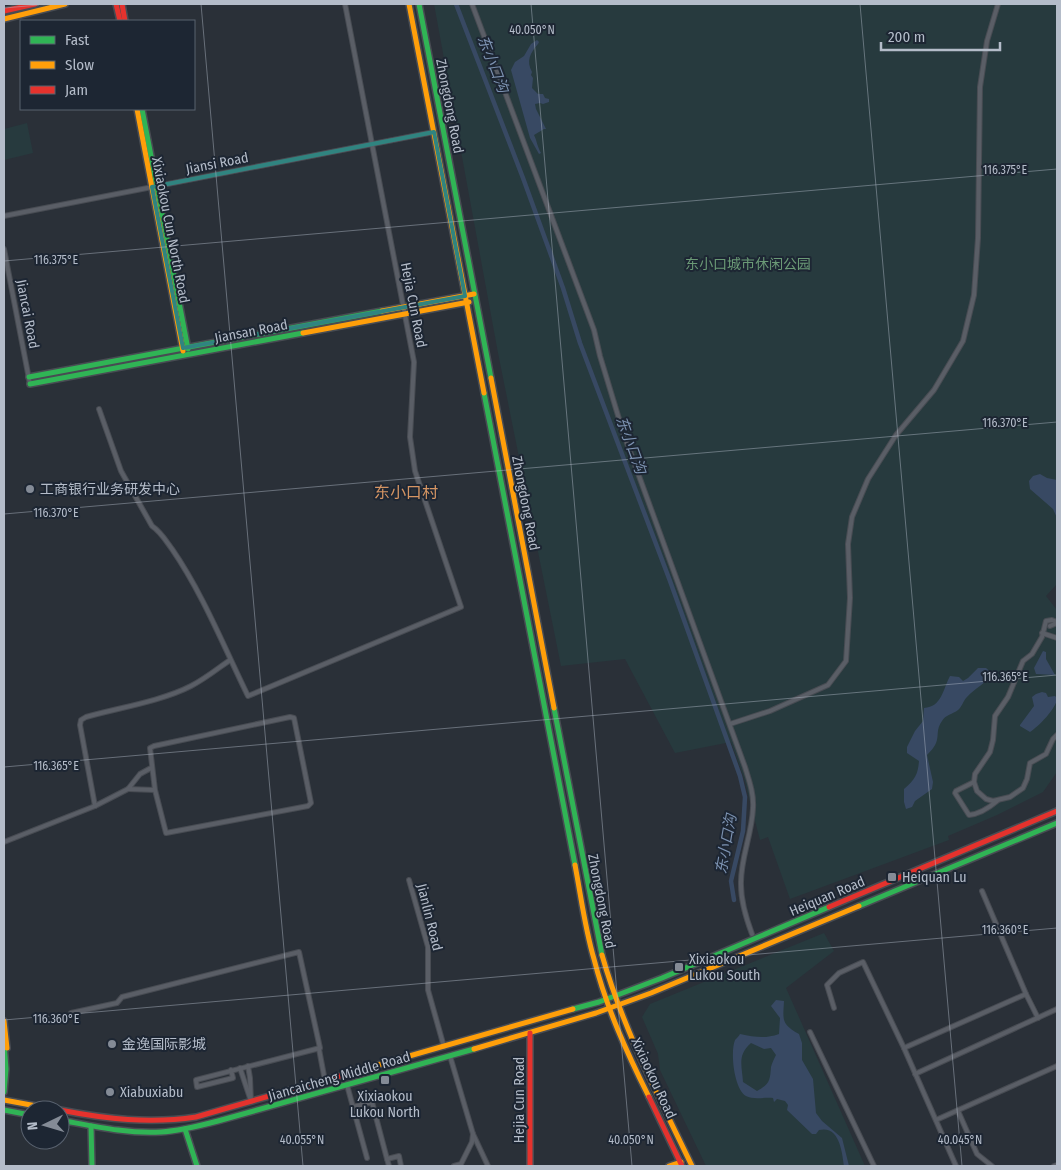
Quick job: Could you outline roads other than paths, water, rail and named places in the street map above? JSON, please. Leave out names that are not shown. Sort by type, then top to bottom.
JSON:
[{"type":"main road","points":[[4,11],[35,4]]},
{"type":"main road","points":[[4,19],[65,4]]},
{"type":"main road","points":[[116,4],[120,20]]},
{"type":"main road","points":[[122,4],[125,20]]},
{"type":"main road","name":"Zhongdong Road","points":[[409,4],[589,940],[606,1000]]},
{"type":"main road","name":"Zhongdong Road","points":[[419,4],[595,924],[602,958],[618,1005]]},
{"type":"main road","name":"Xixiaokou Cun North Road","points":[[137,110],[154,186],[186,354]]},
{"type":"main road","name":"Xixiaokou Cun North Road","points":[[142,110],[154,186]]},
{"type":"main road","name":"Jiansan Road","points":[[29,377],[474,294]]},
{"type":"main road","name":"Jiansan Road","points":[[30,384],[476,301]]},
{"type":"main road","name":"Heiquan Road","points":[[606,1000],[1057,812]]},
{"type":"main road","name":"Heiquan Road","points":[[618,1005],[1057,823]]},
{"type":"main road","name":"Xixiaokou Road","points":[[606,1000],[682,1164]]},
{"type":"main road","name":"Jiancaicheng Middle Road","points":[[70,1112],[121,1121],[158,1122],[196,1117],[606,1000]]},
{"type":"main road","name":"Xixiaokou Road","points":[[618,1005],[634,1044],[692,1166]]},
{"type":"main road","name":"Jiancaicheng Middle Road","points":[[70,1122],[140,1132],[185,1129],[226,1120],[530,1034],[618,1005]]},
{"type":"main road","points":[[4,1021],[7,1039],[4,1092]]},
{"type":"main road","name":"Hejia Cun Road","points":[[530,1034],[530,1166]]},
{"type":"main road","points":[[4,1043],[6,1069]]},
{"type":"main road","points":[[350,1084],[347,1079],[351,1074]]},
{"type":"main road","points":[[334,1078],[341,1082],[337,1088]]},
{"type":"main road","name":"Jiancaicheng Middle Road","points":[[4,1100],[20,1103]]},
{"type":"main road","points":[[4,1110],[20,1113]]},
{"type":"main road","points":[[91,1126],[92,1166]]},
{"type":"main road","points":[[185,1129],[197,1166]]},
{"type":"main road","points":[[669,1166],[682,1164]]},
{"type":"street","name":"Hejia Cun Road","points":[[230,660],[248,696],[461,607],[415,471],[410,437],[414,362],[345,4]]},
{"type":"street","points":[[472,4],[594,330],[622,432],[745,766],[752,790],[753,807],[751,832],[740,885],[746,919],[752,934]]},
{"type":"street","points":[[730,724],[770,711],[828,685],[846,661],[850,598],[848,544],[852,517],[868,479],[896,435],[934,390],[963,341],[974,295],[978,238],[980,87],[987,41],[998,4]]},
{"type":"street","name":"Jiansi Road","points":[[4,216],[434,132]]},
{"type":"street","name":"Jiancai Road","points":[[4,249],[30,384]]},
{"type":"street","points":[[95,806],[80,725],[82,720],[86,717],[171,694],[190,686],[230,660],[200,595],[178,558],[159,531],[152,526],[121,471],[99,409]]},
{"type":"street","points":[[1057,623],[1052,620],[1046,622],[1032,654],[1023,661],[1008,696],[995,716],[990,752],[977,771],[974,782],[977,791],[981,795],[997,801],[1010,797],[1023,788],[1030,763],[1046,754],[1057,735]]},
{"type":"street","points":[[1050,626],[1057,623]]},
{"type":"street","points":[[1042,634],[1057,638]]},
{"type":"street","points":[[290,717],[294,718],[311,803],[308,806],[166,833],[155,790],[150,748],[290,717]]},
{"type":"street","points":[[4,842],[95,806],[128,789],[140,774],[151,768]]},
{"type":"street","points":[[974,782],[955,793],[970,815],[992,806],[997,801]]},
{"type":"street","points":[[128,789],[155,790]]},
{"type":"street","name":"Jianlin Road","points":[[409,880],[428,947],[428,990],[444,1047]]},
{"type":"street","points":[[982,891],[1038,1018]]},
{"type":"street","points":[[71,1013],[117,1003],[122,997],[299,952],[320,1048],[318,1048],[325,1081]]},
{"type":"street","points":[[834,1008],[827,985],[839,973],[862,962],[904,1048],[956,1166]]},
{"type":"street","points":[[904,1048],[1026,994]]},
{"type":"street","points":[[915,1074],[1057,1009]]},
{"type":"street","points":[[810,1032],[874,1166]]},
{"type":"street","points":[[231,1070],[233,1078],[197,1086],[196,1080],[231,1070],[318,1048]]},
{"type":"street","points":[[450,1056],[473,1134],[488,1166]]},
{"type":"street","points":[[248,1066],[251,1102]]},
{"type":"street","points":[[936,1120],[1057,1066]]},
{"type":"street","points":[[240,1068],[251,1102]]},
{"type":"street","points":[[350,1084],[353,1107],[367,1158]]},
{"type":"street","points":[[353,1107],[372,1102],[389,1166]]},
{"type":"street","points":[[958,1111],[977,1154],[992,1166]]},
{"type":"street","points":[[454,1166],[461,1164],[472,1142],[473,1134]]},
{"type":"street","points":[[387,1160],[399,1156],[401,1166]]},
{"type":"water","points":[[537,40],[539,42],[529,61],[533,78],[532,88],[538,94],[543,94],[545,98],[549,99],[549,102],[535,104],[546,129],[534,135],[541,153],[539,154],[530,138],[511,70],[515,62],[524,56],[531,44]]},
{"type":"water","points":[[1040,474],[1057,480],[1057,518],[1053,509],[1030,489],[1029,481],[1033,476]]},
{"type":"water","points":[[1043,651],[1046,652],[1046,659],[1055,675],[1036,674],[1034,668]]},
{"type":"water","points":[[978,668],[986,668],[992,673],[987,680],[967,697],[959,709],[945,717],[942,721],[938,730],[937,741],[927,755],[933,782],[932,789],[915,801],[912,807],[906,809],[904,789],[915,776],[919,761],[907,753],[907,747],[915,731],[923,721],[924,708],[930,707],[938,701],[950,676],[959,677],[963,681]]},
{"type":"water","points":[[1042,692],[1046,693],[1048,697],[1055,696],[1057,698],[1056,702],[1046,717],[1030,732],[1020,725],[1034,706],[1032,697]]},
{"type":"water","points":[[776,1000],[784,1001],[784,1021],[799,1034],[802,1043],[802,1060],[813,1079],[816,1113],[822,1121],[842,1138],[849,1166],[844,1166],[839,1141],[831,1132],[819,1130],[816,1134],[812,1134],[787,1110],[788,1105],[785,1101],[777,1099],[774,1102],[773,1098],[749,1097],[742,1092],[739,1086],[733,1061],[735,1040],[740,1034],[769,1037],[779,1034],[780,1018],[771,1006]],"holes":[[[751,1043],[764,1049],[771,1048],[776,1055],[771,1066],[769,1081],[757,1091],[743,1082],[742,1056]]]},
{"type":"waterway","name":"东小口沟","points":[[456,4],[523,178],[563,288],[580,343],[670,581],[740,776],[745,797],[743,831],[731,881],[734,900]]},
{"type":"place","name":"工商银行业务研发中心","points":[[30,489]]},
{"type":"place","name":"Heiquan Lu","points":[[892,877]]},
{"type":"place","name":"Xixiaokou Lukou South","points":[[679,967]]},
{"type":"place","name":"金逸国际影城","points":[[112,1044]]},
{"type":"place","name":"Xixiaokou Lukou North","points":[[385,1080]]},
{"type":"place","name":"Xiabuxiabu","points":[[110,1092]]},
{"type":"district","name":"东小口村","points":[[406,492]]},
{"type":"park label","name":"东小口城市休闲公园","points":[[748,264]]}]
